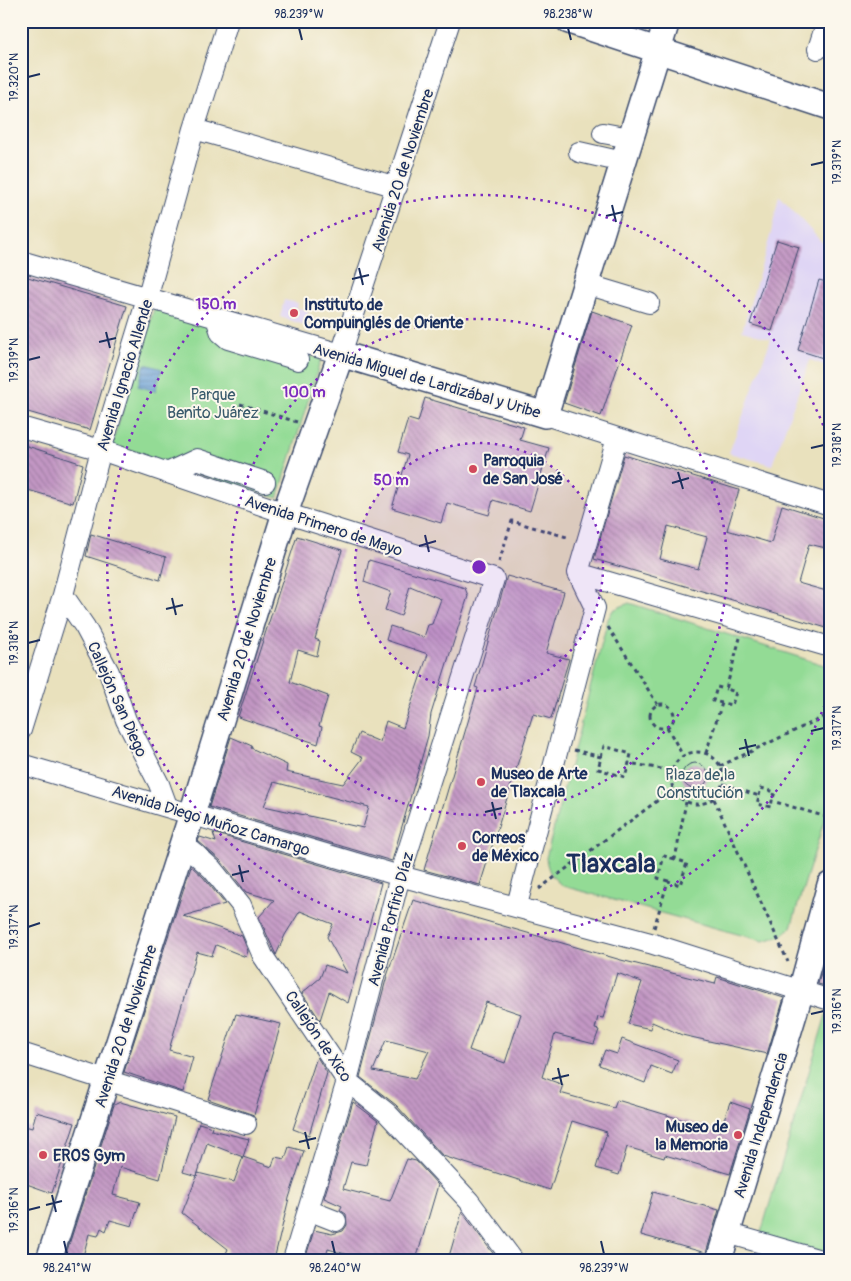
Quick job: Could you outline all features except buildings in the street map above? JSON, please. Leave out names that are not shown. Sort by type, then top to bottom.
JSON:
[{"type":"main road","points":[[569,21],[830,107]]},
{"type":"main road","points":[[545,415],[666,21]]},
{"type":"main road","name":"Avenida Miguel de Lardizábal y Uribe","points":[[341,354],[545,415]]},
{"type":"main road","name":"Avenida 20 de Noviembre","points":[[49,1260],[183,843],[285,513],[341,354]]},
{"type":"main road","points":[[801,990],[830,885]]},
{"type":"main road","name":"Avenida Independencia","points":[[719,1260],[801,990]]},
{"type":"street","name":"Avenida Ignacio Allende","points":[[21,730],[63,595],[101,450],[148,299],[194,129],[228,21]]},
{"type":"street","name":"Avenida 20 de Noviembre","points":[[341,354],[450,21]]},
{"type":"street","points":[[818,49],[827,21]]},
{"type":"street","points":[[194,129],[397,187]]},
{"type":"street","points":[[603,133],[630,138]]},
{"type":"street","points":[[579,152],[623,162]]},
{"type":"street","name":"Avenida Miguel de Lardizábal y Uribe","points":[[21,261],[341,354]]},
{"type":"street","points":[[586,284],[649,303]]},
{"type":"street","points":[[216,318],[221,333],[228,340],[298,360]]},
{"type":"street","name":"Avenida Miguel de Lardizábal y Uribe","points":[[545,415],[830,505]]},
{"type":"street","name":"Avenida Primero de Mayo","points":[[21,427],[101,450],[166,474],[494,579]]},
{"type":"street","points":[[516,905],[595,608],[578,573],[617,438]]},
{"type":"street","points":[[166,474],[197,459],[265,482]]},
{"type":"street","points":[[578,573],[830,647]]},
{"type":"street","name":"Avenida Porfirio Díaz","points":[[293,1260],[347,1081],[400,876],[494,579]]},
{"type":"street","name":"Callejón San Diego","points":[[63,595],[84,627],[109,672],[126,720],[167,806]]},
{"type":"street","name":"Avenida Diego Muñoz Camargo","points":[[21,764],[400,876]]},
{"type":"street","name":"Callejón de Xico","points":[[183,843],[212,870],[241,905],[263,956],[347,1081],[387,1113],[469,1201],[513,1260]]},
{"type":"street","points":[[400,876],[516,905],[650,943],[830,1000]]},
{"type":"street","points":[[21,1053],[246,1124]]},
{"type":"street","points":[[308,1210],[336,1221]]},
{"type":"street","points":[[726,1233],[821,1260]]},
{"type":"path","points":[[240,404],[315,427]]},
{"type":"path","points":[[494,579],[512,520],[587,543]]},
{"type":"path","points":[[595,608],[658,705]]},
{"type":"path","points":[[726,689],[744,622]]},
{"type":"path","points":[[717,687],[736,692],[732,705],[722,703],[713,701],[717,687]]},
{"type":"path","points":[[706,753],[722,703]]},
{"type":"path","points":[[658,705],[665,705],[672,710],[672,721],[667,726],[660,728],[651,721],[650,714],[658,705]]},
{"type":"path","points":[[720,766],[830,714]]},
{"type":"path","points":[[667,726],[683,756]]},
{"type":"path","points":[[559,746],[601,757]]},
{"type":"path","points":[[604,746],[632,754],[625,777],[598,769],[601,757],[604,746]]},
{"type":"path","points":[[690,753],[706,753],[720,766],[723,784],[714,798],[700,804],[686,802],[673,789],[672,771],[674,765],[683,756],[690,753]]},
{"type":"path","points":[[629,763],[672,771]]},
{"type":"path","points":[[723,784],[759,796]]},
{"type":"path","points":[[761,788],[775,792],[771,807],[757,804],[759,796],[761,788]]},
{"type":"path","points":[[516,905],[673,789]]},
{"type":"path","points":[[714,798],[801,990]]},
{"type":"path","points":[[772,801],[830,818]]},
{"type":"path","points":[[675,859],[686,802]]},
{"type":"path","points":[[664,856],[675,859],[687,863],[680,885],[658,878],[664,856]]},
{"type":"path","points":[[650,943],[668,881]]},
{"type":"shaded area","points":[[779,196],[830,251],[830,367],[810,360],[772,465],[729,453],[771,339],[742,331],[771,233]]},
{"type":"shaded area","name":"Instituto de Compuinglés de Oriente","points":[[284,300],[298,303],[297,308],[309,310],[304,325],[280,317]]},
{"type":"green space","name":"Parque Benito Juárez","points":[[154,309],[321,359],[278,498],[111,448]]},
{"type":"green space","name":"Plaza de la Constitución","points":[[629,603],[830,667],[830,802],[791,927],[782,936],[763,941],[563,886],[549,871],[546,858],[608,619],[613,610]]},
{"type":"green space","points":[[826,1015],[830,1016],[830,1254],[760,1236]]},
{"type":"water","points":[[145,364],[162,369],[155,391],[138,386]]},
{"type":"place","name":"Instituto de Compuinglés de Oriente","points":[[294,313]]},
{"type":"place","name":"Parroquia de San José","points":[[473,469]]},
{"type":"place","name":"Museo de Arte de Tlaxcala","points":[[481,782]]},
{"type":"place","name":"Correos de México","points":[[462,846]]},
{"type":"place","name":"Museo de la Memoria","points":[[738,1135]]},
{"type":"place","name":"EROS Gym","points":[[43,1155]]},
{"type":"district","name":"Tlaxcala","points":[[611,863]]}]
